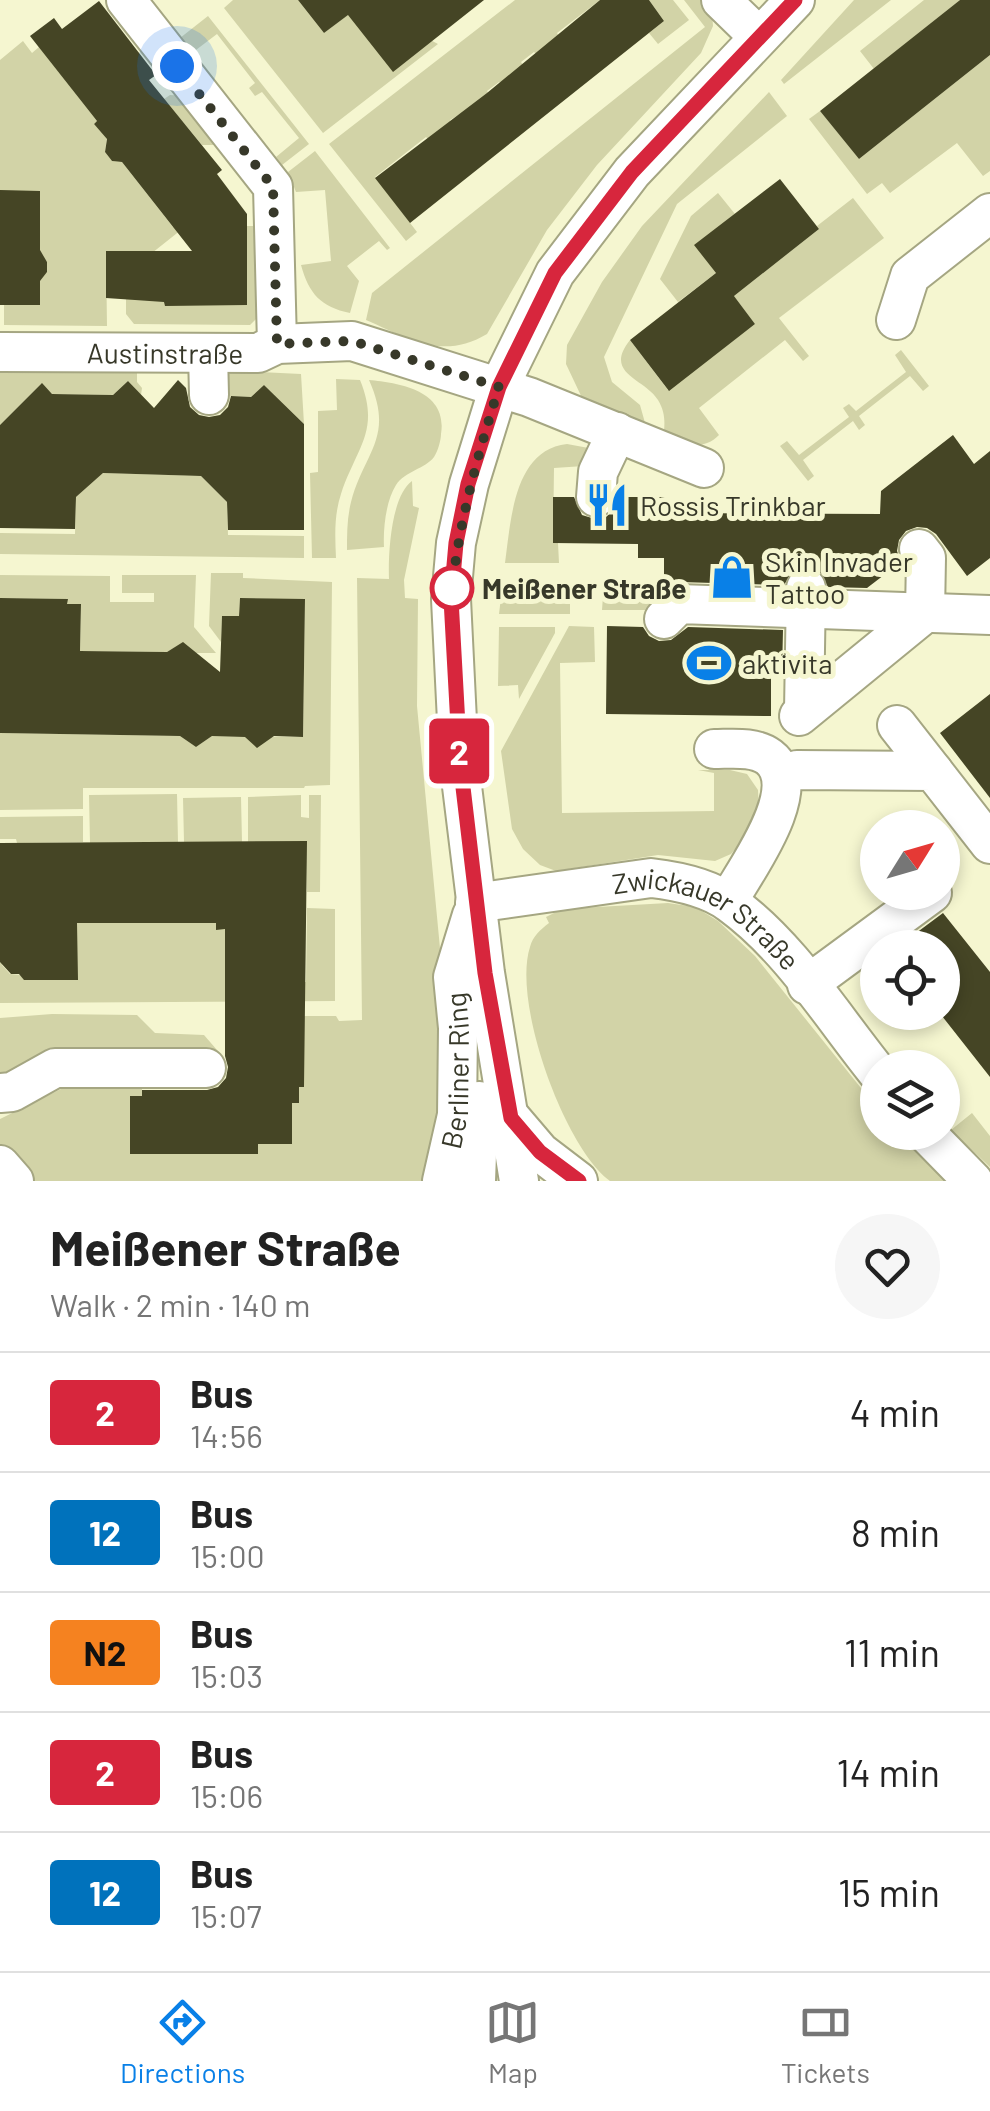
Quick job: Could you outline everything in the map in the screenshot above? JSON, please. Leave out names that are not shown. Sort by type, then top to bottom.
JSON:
[{"type":"street","points":[[126,0],[273,187],[277,344]]},
{"type":"street","points":[[721,0],[759,37]]},
{"type":"street","name":"Berliner Ring","points":[[519,1181],[485,973],[460,762],[451,599],[456,543],[468,484],[499,387],[555,273],[632,172],[795,0]]},
{"type":"street","points":[[896,320],[910,276],[990,213]]},
{"type":"street","name":"Austinstraße","points":[[0,352],[258,353],[277,344],[352,341],[499,387]]},
{"type":"street","points":[[208,353],[209,395]]},
{"type":"street","points":[[499,387],[704,468]]},
{"type":"street","points":[[596,497],[598,472],[617,432]]},
{"type":"street","points":[[917,559],[925,613]]},
{"type":"street","points":[[680,601],[769,606],[854,599],[925,613],[990,615]]},
{"type":"street","points":[[769,606],[801,713],[925,613]]},
{"type":"street","points":[[898,725],[990,844]]},
{"type":"street","points":[[714,749],[751,750],[770,758],[782,776],[781,799],[773,822],[728,901]]},
{"type":"street","points":[[782,776],[797,770],[933,770]]},
{"type":"street","name":"Zwickauer Straße","points":[[476,903],[651,878],[676,881],[728,901],[771,940],[860,1050]]},
{"type":"street","name":"Berliner Ring","points":[[442,1181],[457,1115],[458,1043],[452,977],[476,903]]},
{"type":"street","points":[[808,985],[909,910]]},
{"type":"street","name":"Berliner Ring","points":[[476,1181],[485,973]]},
{"type":"street","points":[[0,1094],[12,1092],[55,1068],[206,1068]]},
{"type":"street","points":[[511,1118],[540,1152],[578,1181]]},
{"type":"street","points":[[943,1150],[973,1181]]},
{"type":"street","points":[[0,1166],[14,1181]]},
{"type":"green space","points":[[233,0],[298,0],[324,33],[362,4],[438,44],[323,133],[224,8]]},
{"type":"green space","points":[[515,0],[600,0],[557,33],[561,40],[539,57],[534,52],[521,62],[525,68],[503,86],[499,82],[487,91],[490,96],[450,120],[453,125],[431,142],[426,137],[375,177],[417,232],[406,241],[329,144]]},
{"type":"green space","points":[[649,0],[673,0],[689,20],[658,44],[649,33],[664,21]]},
{"type":"green space","points":[[684,0],[705,0],[712,12],[713,26],[701,53],[597,165],[547,230],[487,334],[471,342],[440,346],[425,344],[366,320],[372,293],[705,27]]},
{"type":"green space","points":[[854,0],[891,0],[784,84],[781,80]]},
{"type":"green space","points":[[924,0],[960,0],[874,69],[860,51]]},
{"type":"green space","points":[[208,16],[309,144],[282,165],[276,157],[299,138],[262,92],[255,96],[249,88],[255,83],[217,34],[192,53],[180,38]]},
{"type":"green space","points":[[23,41],[32,53],[39,47],[97,121],[94,124],[107,137],[105,152],[112,161],[122,162],[173,227],[191,222],[152,253],[164,286],[165,305],[247,305],[247,226],[265,226],[266,309],[250,325],[134,324],[126,314],[126,299],[106,252],[107,326],[4,325],[4,305],[47,272],[47,262],[40,256],[40,228],[0,190],[0,60]]},
{"type":"green space","points":[[990,55],[990,171],[983,176],[957,143],[890,193],[882,183],[867,194],[809,119],[820,111],[859,159]]},
{"type":"green space","points":[[769,92],[787,116],[677,204],[604,357],[612,382],[640,405],[647,430],[583,400],[566,364],[567,345],[602,282],[642,226]]},
{"type":"green space","points":[[170,95],[189,96],[238,158],[230,164],[216,145],[202,145],[164,99]]},
{"type":"green space","points":[[315,151],[390,248],[387,250],[379,241],[347,266],[359,281],[350,313],[318,298],[301,265],[331,261],[325,190],[296,192],[288,172]]},
{"type":"green space","points":[[718,193],[735,214],[695,245],[716,273],[678,302],[660,279],[691,216]]},
{"type":"green space","points":[[853,198],[884,238],[779,318],[809,356],[803,361],[785,340],[699,408],[719,435],[713,440],[692,445],[663,439],[664,419],[658,400],[623,368],[623,351],[630,340],[668,390],[755,324],[734,296]]},
{"type":"green space","points":[[901,350],[929,386],[923,391],[910,376],[859,416],[865,425],[859,430],[853,421],[803,460],[814,476],[808,481],[780,446],[787,441],[799,455],[849,417],[843,408],[849,404],[856,411],[906,372],[895,355]]},
{"type":"green space","points":[[0,361],[137,362],[141,395],[128,381],[113,395],[52,394],[41,384],[0,425]]},
{"type":"green space","points":[[223,374],[301,374],[304,424],[264,385],[251,397],[223,396]]},
{"type":"green space","points":[[336,379],[360,380],[366,398],[367,426],[339,502],[336,558],[312,558],[310,473],[318,472],[318,411],[337,410]]},
{"type":"green space","points":[[369,380],[408,387],[430,399],[441,419],[441,436],[434,457],[396,485],[386,515],[384,547],[347,550],[351,502],[378,431],[379,416]]},
{"type":"green space","points":[[567,444],[594,449],[584,466],[554,468],[553,543],[558,543],[559,563],[505,563],[513,508],[526,473],[549,449]]},
{"type":"green space","points":[[103,473],[201,476],[227,502],[228,535],[304,536],[304,558],[0,554],[0,533],[75,534],[76,497]]},
{"type":"green space","points":[[412,481],[413,506],[419,508],[404,580],[405,598],[418,599],[417,706],[449,1043],[430,1181],[0,1181],[0,1119],[63,1088],[117,1087],[142,1079],[142,1096],[130,1096],[130,1154],[257,1154],[258,1144],[292,1103],[299,1103],[299,1087],[304,1086],[304,1022],[225,1037],[227,1020],[235,1016],[336,1016],[339,1021],[362,1020],[357,578],[389,579],[395,512]]},
{"type":"green space","points":[[211,573],[332,582],[330,785],[83,788],[83,809],[0,810],[0,733],[180,736],[196,747],[212,736],[303,737],[305,600],[240,598],[239,616],[222,616],[221,642],[209,626]]},
{"type":"green space","points":[[0,575],[110,576],[110,602],[154,602],[154,593],[122,593],[122,575],[196,575],[194,627],[216,653],[196,653],[183,643],[167,652],[80,651],[81,604],[67,604],[67,599],[0,598]]},
{"type":"green space","points":[[503,581],[570,581],[570,614],[499,614]]},
{"type":"green space","points":[[603,596],[664,597],[664,610],[602,610]]},
{"type":"green space","points":[[569,626],[594,627],[595,662],[560,663],[562,813],[714,811],[714,773],[698,770],[747,774],[758,790],[759,811],[745,838],[731,854],[715,861],[658,855],[556,871],[540,865],[523,849],[512,829],[501,751]]},
{"type":"green space","points":[[499,627],[555,627],[519,699],[518,685],[498,686]]},
{"type":"green space","points":[[177,794],[178,842],[90,843],[89,795]]},
{"type":"green space","points":[[301,795],[301,817],[309,818],[309,795],[321,795],[320,892],[307,892],[306,841],[248,842],[248,797]]},
{"type":"green space","points":[[241,797],[242,842],[184,842],[183,798]]},
{"type":"green space","points":[[83,816],[83,842],[17,843],[16,839],[0,839],[0,817]]},
{"type":"green space","points":[[668,903],[695,907],[718,921],[755,956],[860,1087],[860,1150],[915,1150],[948,1181],[610,1181],[576,1138],[560,1107],[535,1036],[528,1002],[526,971],[530,947],[549,923],[546,917],[562,909]]},
{"type":"green space","points":[[307,908],[335,909],[335,1001],[0,1003],[0,954],[2,965],[10,974],[77,980],[77,941],[70,919],[89,923],[216,923],[216,929],[225,929],[226,986],[306,982]]},
{"type":"green space","points":[[137,1015],[155,1033],[204,1035],[217,1050],[52,1057],[0,1083],[0,1018]]},
{"type":"green space","points":[[972,1113],[990,1136],[990,1167],[960,1139],[960,1123]]},
{"type":"building","points":[[298,0],[484,0],[393,72],[348,15],[324,33]]},
{"type":"building","points":[[600,0],[649,0],[664,21],[410,223],[375,178]]},
{"type":"building","points":[[960,0],[990,0],[990,55],[859,159],[820,111]]},
{"type":"building","points":[[99,1],[156,75],[149,80],[222,170],[217,174],[247,214],[247,305],[165,306],[164,302],[106,298],[106,251],[192,251],[122,162],[112,161],[105,152],[107,139],[94,124],[97,121],[30,36],[54,18],[62,29]]},
{"type":"building","points":[[780,179],[819,229],[734,296],[755,324],[669,391],[630,340],[716,273],[694,245]]},
{"type":"building","points":[[0,190],[40,191],[40,250],[47,262],[47,272],[40,281],[40,305],[0,305]]},
{"type":"building","points":[[178,380],[186,388],[190,407],[199,415],[220,415],[231,396],[251,397],[264,385],[304,424],[304,530],[228,530],[227,502],[201,476],[103,473],[76,497],[75,529],[0,528],[0,425],[42,383],[52,394],[113,395],[128,381],[154,408]]},
{"type":"building","points":[[953,435],[974,464],[990,451],[990,558],[967,576],[936,534],[917,527],[906,531],[899,540],[901,562],[867,588],[828,587],[818,569],[805,566],[794,569],[784,585],[680,582],[664,587],[664,558],[638,558],[638,544],[553,543],[553,497],[574,497],[582,515],[595,519],[614,510],[619,497],[665,497],[665,513],[880,514],[881,491]]},
{"type":"building","points":[[0,598],[68,599],[67,604],[81,604],[80,651],[167,652],[183,642],[220,672],[222,616],[239,616],[240,598],[305,599],[303,737],[274,736],[257,748],[245,737],[212,736],[196,747],[180,736],[0,733]]},
{"type":"building","points":[[607,626],[643,627],[659,641],[671,640],[688,627],[783,630],[782,673],[771,672],[771,716],[606,714]]},
{"type":"building","points":[[990,694],[990,798],[940,733]]},
{"type":"building","points":[[307,841],[304,1087],[299,1087],[299,1103],[292,1103],[292,1144],[258,1144],[258,1154],[130,1154],[130,1096],[142,1096],[142,1090],[207,1090],[218,1087],[226,1078],[225,929],[216,930],[216,923],[77,923],[78,980],[24,980],[0,962],[0,843]]},
{"type":"building","points":[[943,913],[957,930],[920,930]]},
{"type":"building","points":[[960,934],[990,972],[990,1077],[953,1030],[960,1030]]},
{"type":"bus line","name":"2","points":[[579,1181],[540,1152],[511,1118],[485,973],[460,762],[451,599],[456,543],[468,484],[499,387],[555,273],[632,172],[795,0]]},
{"type":"place","name":"Rossis Trinkbar","points":[[607,505]]},
{"type":"place","name":"Skin Invader Tattoo","points":[[732,577]]},
{"type":"place","name":"Meißener Straße","points":[[452,588]]},
{"type":"place","name":"aktivita","points":[[709,663]]},
{"type":"route","points":[[177,66],[273,187],[277,344],[352,341],[499,387],[468,484],[456,543],[451,599],[452,588]]}]
